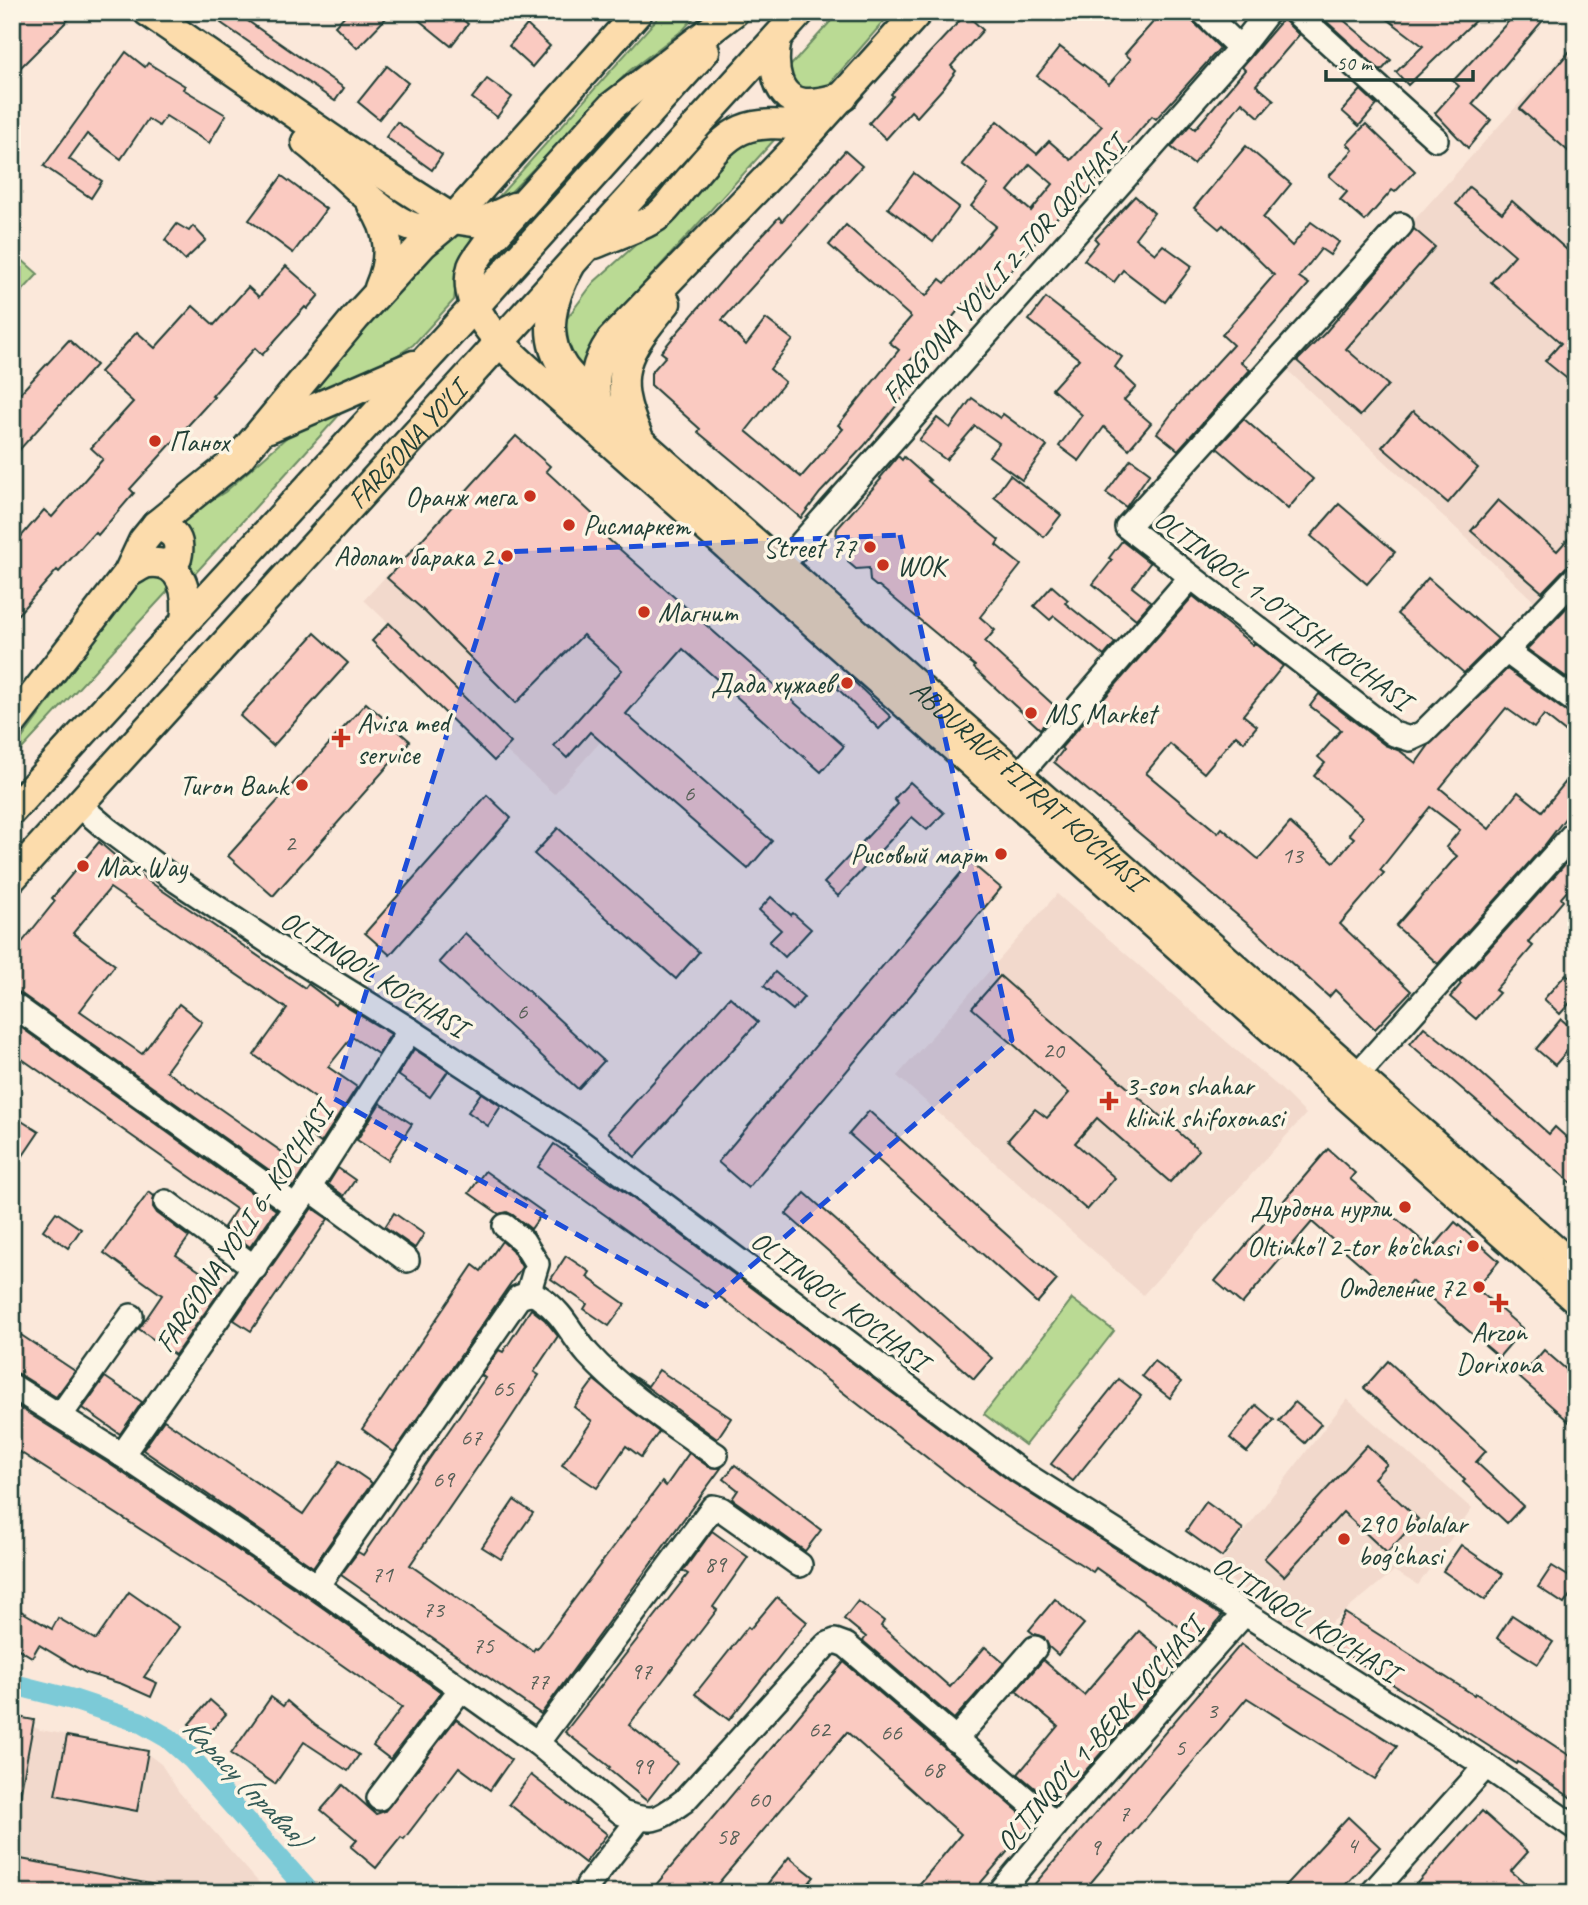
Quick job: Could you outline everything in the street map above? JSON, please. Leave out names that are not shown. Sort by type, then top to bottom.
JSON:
[{"type":"main road","points":[[125,12],[324,155],[365,196],[404,225],[423,228],[453,219]]},
{"type":"main road","points":[[148,12],[372,167],[453,219],[480,223],[529,199]]},
{"type":"main road","points":[[12,723],[128,573],[144,541],[156,525],[239,458],[377,294],[423,244],[453,219],[638,12]]},
{"type":"main road","points":[[476,304],[471,284],[473,265],[487,244],[612,106],[737,12]]},
{"type":"main road","name":"FARG'ONA YO'LI","points":[[12,810],[424,362],[737,12]]},
{"type":"main road","name":"FARG'ONA YO'LI","points":[[12,877],[800,12]]},
{"type":"main road","points":[[627,443],[629,416],[623,387],[624,374],[632,350],[663,306],[792,152],[918,12]]},
{"type":"main road","points":[[777,38],[774,57],[776,75],[786,94],[807,103],[843,97]]},
{"type":"main road","points":[[627,443],[598,404],[564,369],[553,343],[553,307],[578,257],[658,216],[720,143],[736,131],[750,126],[777,123],[814,127]]},
{"type":"main road","points":[[598,404],[595,374],[597,363],[611,340],[792,152]]},
{"type":"main road","points":[[365,196],[383,222],[388,239],[386,271],[377,294]]},
{"type":"main road","name":"ABDURAUF FITRAT KO'CHASI","points":[[476,304],[499,343],[627,443],[1350,1083],[1576,1269]]},
{"type":"main road","points":[[263,431],[424,362]]},
{"type":"main road","points":[[128,573],[147,563],[166,564],[177,558],[179,543],[171,530],[156,525]]},
{"type":"main road","points":[[166,564],[184,585],[187,607],[185,621]]},
{"type":"main road","name":"ABDURAUF FITRAT KO'CHASI","points":[[1350,1083],[1576,1299]]},
{"type":"street","points":[[1203,12],[1240,48]]},
{"type":"street","name":"FARG'ONA YO'LLI 2-TOR QO'CHASI","points":[[775,573],[1240,48],[1268,12]]},
{"type":"street","points":[[1296,12],[1436,139]]},
{"type":"street","name":"OLTINQO'L 1-O'TISH KO'CHASI","points":[[1401,225],[1127,527],[1394,734],[1410,739],[1423,733],[1576,577]]},
{"type":"street","points":[[1012,784],[1191,577]]},
{"type":"street","points":[[1506,651],[1576,702]]},
{"type":"street","name":"OLTINQO'L KO'CHASI","points":[[79,805],[177,881],[574,1137],[1018,1470],[1486,1766],[1576,1828]]},
{"type":"street","points":[[1350,1083],[1576,831]]},
{"type":"street","points":[[12,1004],[295,1206]]},
{"type":"street","name":"FARG'ONA YO'LI 6- KO'CHASI","points":[[122,1455],[255,1268],[410,1030]]},
{"type":"street","points":[[309,1188],[407,1260]]},
{"type":"street","points":[[166,1202],[255,1268]]},
{"type":"street","points":[[505,1226],[523,1241],[537,1264],[528,1294]]},
{"type":"street","points":[[317,1586],[519,1297],[528,1294],[537,1295],[565,1320],[588,1353],[634,1396],[716,1455]]},
{"type":"street","points":[[60,1416],[131,1316]]},
{"type":"street","points":[[12,1385],[317,1586],[537,1743],[622,1813],[639,1819],[658,1820],[684,1801],[826,1645],[835,1641],[846,1645],[1056,1825]]},
{"type":"street","points":[[537,1743],[713,1507],[721,1509],[800,1565]]},
{"type":"street","name":"OLTINQO'L 1-BERK KO'CHASI","points":[[999,1893],[1244,1614]]},
{"type":"street","points":[[955,1740],[1035,1648]]},
{"type":"street","points":[[379,1797],[461,1689]]},
{"type":"street","points":[[1372,1893],[1486,1766]]},
{"type":"street","points":[[588,1885],[639,1819]]},
{"type":"highlighted area","points":[[900,535],[1012,1040],[705,1306],[333,1098],[504,552]]},
{"type":"shaded area","points":[[1576,40],[1576,561],[1538,605],[1283,366]]},
{"type":"shaded area","points":[[510,441],[559,483],[526,518],[642,695],[554,794],[505,750],[494,761],[372,641],[388,623],[364,600]]},
{"type":"shaded area","name":"3-son shahar klinik shifoxonasi","points":[[1057,894],[1281,1089],[1306,1114],[1143,1295],[897,1076]]},
{"type":"shaded area","name":"290 bolalar bog'chasi","points":[[1347,1399],[1472,1509],[1418,1585],[1394,1571],[1315,1636],[1215,1570]]},
{"type":"shaded area","points":[[12,1716],[40,1730],[138,1747],[161,1764],[179,1792],[268,1893],[12,1893]]},
{"type":"green space","points":[[663,12],[699,12],[683,30],[629,71],[497,206],[486,211]]},
{"type":"green space","points":[[839,12],[892,12],[826,88],[801,94],[784,73]]},
{"type":"green space","points":[[775,139],[630,299],[607,328],[585,373],[570,350],[565,321],[594,282],[651,231],[724,156],[748,142]]},
{"type":"green space","points":[[459,233],[479,235],[457,276],[454,300],[413,345],[387,362],[300,404],[441,239]]},
{"type":"green space","points":[[12,251],[38,274],[12,302]]},
{"type":"green space","points":[[338,410],[341,413],[192,577],[182,558],[178,520],[225,492],[288,436]]},
{"type":"green space","points":[[156,571],[168,583],[167,592],[12,760],[12,752],[145,572]]},
{"type":"green space","points":[[1072,1299],[1114,1331],[1025,1445],[984,1414]]},
{"type":"building","points":[[18,12],[76,12],[12,76],[12,18]]},
{"type":"building","points":[[228,12],[235,12],[344,88],[335,101],[221,23]]},
{"type":"building","points":[[348,12],[392,12],[357,48],[335,26]]},
{"type":"building","points":[[409,12],[453,12],[468,24],[451,46]]},
{"type":"building","points":[[1162,12],[1183,12],[1220,48],[1156,119],[1152,116],[1076,204],[1072,200],[993,292],[982,281],[934,340],[943,348],[931,361],[919,351],[898,374],[912,386],[801,518],[698,432],[700,429],[651,385],[651,373],[666,356],[661,352],[675,335],[779,217],[782,221],[845,151],[862,166],[722,320],[746,345],[766,319],[793,340],[770,369],[785,382],[746,431],[801,477],[843,429],[838,425],[899,350],[889,342],[911,317],[829,245],[846,225],[926,296],[940,279],[945,283],[996,226],[971,206],[988,185],[962,164],[997,121],[1037,154],[1049,141],[1071,160],[1102,126],[1037,76],[1060,47],[1109,84],[1131,59],[1125,54]],"holes":[[[1030,164],[1053,184],[1031,211],[1008,191]]]},
{"type":"building","points":[[1316,12],[1334,12],[1391,60],[1381,71]]},
{"type":"building","points":[[1378,12],[1484,12],[1408,85],[1396,72],[1423,46]]},
{"type":"building","points":[[1500,12],[1550,12],[1472,104],[1491,120],[1468,148],[1435,113],[1459,86],[1453,81],[1509,21]]},
{"type":"building","points":[[966,14],[983,30],[951,66],[956,71],[944,87],[917,117],[911,111],[886,139],[869,123],[893,96],[891,94]]},
{"type":"building","points":[[1283,19],[1299,35],[1256,85],[1274,100],[1259,117],[1242,102],[1193,164],[1171,147],[1190,125],[1195,129],[1245,70],[1242,67]]},
{"type":"building","points":[[527,25],[550,46],[532,67],[509,46]]},
{"type":"building","points":[[1576,44],[1576,158],[1520,109]]},
{"type":"building","points":[[126,52],[145,67],[148,63],[185,86],[183,89],[226,115],[209,143],[166,116],[159,126],[148,119],[121,159],[87,134],[69,159],[102,181],[91,198],[44,166]]},
{"type":"building","points":[[387,66],[408,83],[379,119],[358,102]]},
{"type":"building","points":[[487,79],[512,97],[497,117],[472,98]]},
{"type":"building","points":[[1361,90],[1377,105],[1359,126],[1342,111]]},
{"type":"building","points":[[397,122],[442,155],[432,170],[386,137]]},
{"type":"building","points":[[1366,124],[1415,171],[1395,192],[1392,190],[1365,221],[1340,200],[1347,192],[1329,176],[1353,150],[1347,144]]},
{"type":"building","points":[[1246,146],[1291,184],[1263,218],[1292,246],[1311,222],[1339,242],[1330,255],[1321,249],[1299,277],[1309,284],[1241,362],[1250,370],[1178,450],[1157,433],[1179,404],[1233,345],[1222,335],[1274,275],[1223,225],[1219,229],[1194,208]]},
{"type":"building","points":[[914,173],[959,207],[933,242],[888,208]]},
{"type":"building","points":[[282,176],[326,209],[293,253],[249,220]]},
{"type":"building","points":[[1469,187],[1502,213],[1512,201],[1576,258],[1576,386],[1545,361],[1561,343],[1491,282],[1515,255],[1456,204]]},
{"type":"building","points":[[1135,196],[1154,213],[1135,238],[1155,254],[1163,245],[1192,266],[1165,302],[1123,270],[1114,282],[1084,260],[1098,242],[1095,239]]},
{"type":"building","points":[[177,224],[189,231],[193,226],[206,240],[185,260],[165,240]]},
{"type":"building","points":[[1414,229],[1435,247],[1346,349],[1388,385],[1360,416],[1297,361],[1325,333]]},
{"type":"building","points":[[286,266],[319,295],[262,355],[255,348],[130,489],[134,493],[98,535],[95,532],[59,572],[57,570],[12,621],[12,547],[44,510],[52,517],[103,459],[91,448],[133,402],[100,372],[137,332],[155,348],[193,306],[214,325],[248,287],[259,297]]},
{"type":"building","points":[[1046,298],[1122,357],[1115,367],[1136,387],[1124,400],[1151,423],[1129,449],[1104,427],[1079,461],[1059,446],[1082,415],[1052,389],[1079,359],[1029,320]]},
{"type":"building","points":[[69,340],[96,365],[12,458],[12,402]]},
{"type":"building","points":[[972,398],[1000,418],[1003,414],[1047,446],[1022,480],[989,456],[999,443],[975,426],[946,460],[919,440],[937,418],[950,428]]},
{"type":"building","points":[[1413,411],[1478,468],[1448,503],[1382,447]]},
{"type":"building","points":[[1244,419],[1313,479],[1288,509],[1217,448]]},
{"type":"building","points":[[516,436],[550,466],[546,471],[613,533],[608,539],[844,746],[821,772],[683,649],[626,714],[772,841],[748,869],[590,732],[567,758],[554,746],[622,670],[583,635],[516,703],[421,608],[387,578]]},
{"type":"building","points":[[898,456],[902,460],[904,457],[930,480],[928,481],[999,540],[996,545],[1021,565],[980,617],[995,630],[985,642],[1058,709],[1040,729],[974,668],[975,666],[870,581],[869,568],[856,569],[848,562],[850,551],[838,541],[837,529]]},
{"type":"building","points":[[1131,459],[1150,473],[1126,507],[1106,493]]},
{"type":"building","points":[[1010,475],[1061,515],[1044,537],[994,497]]},
{"type":"building","points":[[1498,500],[1557,551],[1576,530],[1576,563],[1566,567],[1542,592],[1471,531]]},
{"type":"building","points":[[1339,504],[1395,552],[1367,584],[1311,536]]},
{"type":"building","points":[[1122,541],[1150,563],[1132,587],[1151,602],[1136,619],[1093,584],[1112,560],[1109,558]]},
{"type":"building","points":[[1428,578],[1498,639],[1464,673],[1397,614]]},
{"type":"building","points":[[1052,586],[1068,600],[1065,603],[1115,643],[1104,656],[1054,616],[1050,620],[1034,606]]},
{"type":"building","points":[[1193,596],[1283,666],[1243,715],[1257,726],[1244,742],[1236,735],[1204,773],[1170,744],[1146,773],[1218,833],[1222,828],[1259,859],[1290,823],[1334,862],[1354,838],[1349,834],[1362,817],[1314,776],[1325,763],[1318,757],[1341,730],[1310,706],[1319,694],[1385,745],[1400,751],[1416,763],[1429,745],[1507,669],[1576,716],[1576,724],[1568,734],[1544,715],[1534,728],[1506,708],[1440,788],[1489,829],[1518,792],[1542,811],[1576,769],[1576,817],[1566,817],[1544,846],[1438,964],[1396,926],[1457,856],[1446,847],[1460,830],[1430,807],[1380,870],[1384,873],[1340,924],[1411,991],[1375,1029],[1335,990],[1329,997],[1255,930],[1054,762],[1063,750],[1061,748]]},
{"type":"building","points":[[1576,598],[1576,684],[1527,649]]},
{"type":"building","points":[[389,623],[511,743],[494,761],[372,641]]},
{"type":"building","points":[[315,633],[348,663],[273,746],[240,716]]},
{"type":"building","points":[[848,676],[891,717],[879,729],[837,688]]},
{"type":"building","points":[[366,703],[410,741],[273,896],[228,856]]},
{"type":"building","points":[[910,782],[944,813],[927,830],[912,817],[838,896],[824,883],[898,804],[894,799]]},
{"type":"building","points":[[487,795],[511,818],[390,955],[365,933]]},
{"type":"building","points":[[558,828],[699,952],[676,979],[534,854]]},
{"type":"building","points":[[99,842],[128,867],[305,988],[308,984],[336,1005],[338,1002],[391,1034],[378,1054],[352,1037],[328,1067],[357,1087],[321,1143],[299,1128],[318,1100],[254,1055],[287,1009],[110,888],[73,933],[115,965],[80,1011],[142,1054],[179,1004],[202,1022],[166,1071],[305,1168],[293,1187],[20,993],[12,990],[12,955],[55,901],[52,898]]},
{"type":"building","points":[[1576,852],[1576,881],[1561,898],[1563,901],[1528,942],[1533,946],[1495,990],[1499,993],[1476,1019],[1450,997],[1461,984],[1459,982]]},
{"type":"building","points":[[970,862],[1001,888],[748,1188],[718,1162]]},
{"type":"building","points":[[771,897],[811,929],[785,957],[769,942],[781,930],[759,910]]},
{"type":"building","points":[[465,933],[604,1061],[578,1089],[439,962]]},
{"type":"building","points":[[775,972],[804,997],[793,1010],[764,986]]},
{"type":"building","points":[[1566,974],[1576,983],[1576,996],[1560,1014],[1544,999]]},
{"type":"building","points":[[1000,976],[1199,1150],[1170,1182],[1097,1118],[1075,1143],[1115,1178],[1087,1210],[1008,1140],[1035,1109],[1047,1118],[1069,1093],[972,1008]]},
{"type":"building","points":[[730,997],[758,1022],[635,1157],[608,1132]]},
{"type":"building","points":[[1561,1019],[1576,1032],[1576,1041],[1555,1065],[1536,1049]]},
{"type":"building","points":[[12,1021],[276,1210],[250,1247],[224,1227],[236,1209],[12,1052]]},
{"type":"building","points":[[1424,1027],[1472,1065],[1549,1134],[1555,1127],[1576,1146],[1576,1187],[1410,1044]]},
{"type":"building","points":[[414,1049],[448,1071],[430,1097],[398,1075]]},
{"type":"building","points":[[481,1093],[501,1106],[488,1126],[468,1112]]},
{"type":"building","points":[[380,1103],[412,1124],[388,1160],[357,1140]]},
{"type":"building","points":[[869,1111],[1057,1280],[1037,1303],[849,1134]]},
{"type":"building","points":[[12,1115],[39,1132],[12,1172]]},
{"type":"building","points":[[554,1144],[627,1194],[1010,1481],[1222,1616],[1201,1642],[1096,1568],[1093,1572],[971,1492],[724,1300],[538,1167]]},
{"type":"building","points":[[1328,1149],[1355,1173],[1350,1179],[1432,1249],[1455,1222],[1499,1261],[1476,1288],[1523,1329],[1499,1357],[1411,1281],[1398,1297],[1312,1222],[1242,1304],[1215,1281]]},
{"type":"building","points":[[338,1168],[355,1180],[344,1196],[328,1184]]},
{"type":"building","points":[[485,1171],[543,1212],[531,1229],[507,1212],[499,1214],[469,1193]]},
{"type":"building","points":[[149,1192],[154,1196],[153,1207],[157,1213],[189,1237],[176,1255],[223,1287],[175,1355],[139,1329],[162,1295],[104,1253]]},
{"type":"building","points":[[805,1193],[992,1358],[974,1379],[786,1214]]},
{"type":"building","points":[[312,1208],[328,1219],[251,1331],[234,1320]]},
{"type":"building","points":[[56,1212],[81,1229],[68,1248],[43,1230]]},
{"type":"building","points":[[394,1213],[424,1234],[415,1248],[385,1227]]},
{"type":"building","points":[[502,1241],[512,1250],[522,1267],[394,1452],[362,1429],[473,1265],[481,1271]]},
{"type":"building","points":[[566,1256],[590,1272],[587,1277],[625,1304],[609,1326],[584,1309],[587,1304],[551,1279]]},
{"type":"building","points":[[531,1309],[545,1320],[558,1336],[534,1372],[539,1375],[410,1565],[533,1651],[662,1482],[666,1486],[689,1453],[709,1467],[721,1468],[541,1714],[341,1575],[358,1552],[363,1555],[485,1378],[481,1375],[499,1350],[503,1352]]},
{"type":"building","points":[[12,1329],[75,1371],[56,1397],[12,1372]]},
{"type":"building","points":[[1544,1350],[1576,1378],[1576,1428],[1520,1378]]},
{"type":"building","points":[[1154,1361],[1181,1382],[1170,1398],[1142,1376]]},
{"type":"building","points":[[1388,1361],[1486,1451],[1476,1462],[1523,1506],[1507,1523],[1463,1482],[1465,1480],[1364,1388]]},
{"type":"building","points":[[659,1370],[731,1418],[717,1439],[628,1373],[648,1386]]},
{"type":"building","points":[[105,1377],[142,1402],[120,1434],[83,1408]]},
{"type":"building","points":[[1119,1379],[1141,1396],[1073,1481],[1051,1464]]},
{"type":"building","points":[[594,1380],[659,1432],[641,1457],[626,1446],[597,1488],[562,1465],[592,1421],[574,1407]]},
{"type":"building","points":[[1295,1402],[1321,1424],[1305,1443],[1279,1421]]},
{"type":"building","points":[[12,1403],[114,1467],[309,1598],[441,1692],[390,1759],[373,1746],[402,1707],[229,1586],[12,1447]]},
{"type":"building","points":[[1256,1405],[1274,1420],[1247,1452],[1230,1438]]},
{"type":"building","points":[[164,1420],[303,1514],[340,1461],[372,1483],[313,1567],[143,1450]]},
{"type":"building","points":[[1367,1445],[1387,1464],[1374,1478],[1418,1519],[1387,1553],[1343,1512],[1284,1576],[1264,1558]]},
{"type":"building","points":[[735,1465],[821,1530],[805,1551],[732,1499],[738,1490],[724,1479]]},
{"type":"building","points":[[514,1500],[533,1513],[501,1559],[482,1547]]},
{"type":"building","points":[[1206,1502],[1243,1529],[1222,1557],[1186,1531]]},
{"type":"building","points":[[712,1531],[748,1557],[713,1607],[717,1610],[629,1725],[677,1763],[647,1801],[608,1769],[610,1767],[565,1732],[688,1574],[683,1571]]},
{"type":"building","points":[[1461,1545],[1503,1574],[1485,1600],[1443,1571]]},
{"type":"building","points":[[1552,1566],[1576,1581],[1576,1586],[1564,1604],[1538,1587]]},
{"type":"building","points":[[129,1592],[179,1627],[144,1677],[157,1683],[151,1697],[122,1684],[86,1673],[39,1645],[32,1657],[12,1645],[12,1625],[21,1611],[52,1629],[58,1618],[96,1640]]},
{"type":"building","points":[[777,1597],[807,1622],[729,1720],[695,1694],[748,1627],[750,1629]]},
{"type":"building","points":[[1055,1599],[1084,1624],[1058,1655],[1049,1647],[1044,1637],[1029,1630]]},
{"type":"building","points":[[858,1601],[884,1621],[881,1626],[950,1687],[985,1647],[1004,1663],[954,1719],[863,1641],[866,1637],[844,1619]]},
{"type":"building","points":[[1345,1613],[1474,1695],[1475,1693],[1576,1760],[1576,1801],[1327,1642]]},
{"type":"building","points":[[1512,1615],[1553,1642],[1538,1664],[1497,1638]]},
{"type":"building","points":[[1139,1631],[1179,1665],[1055,1805],[1018,1774],[1058,1726],[1016,1691],[1043,1660],[1084,1695]]},
{"type":"building","points":[[1241,1644],[1268,1665],[1397,1746],[1375,1779],[1247,1698],[1082,1893],[1027,1893]]},
{"type":"building","points":[[844,1662],[1032,1823],[972,1893],[912,1893],[961,1834],[847,1732],[710,1893],[649,1893]]},
{"type":"building","points":[[271,1697],[283,1706],[287,1701],[315,1725],[359,1755],[348,1771],[304,1742],[275,1784],[231,1754]]},
{"type":"building","points":[[210,1700],[226,1714],[205,1738],[189,1724]]},
{"type":"building","points":[[12,1716],[34,1720],[20,1796],[12,1795]]},
{"type":"building","points":[[456,1719],[511,1760],[490,1790],[459,1767],[404,1839],[401,1837],[376,1868],[351,1847],[357,1840],[321,1810],[343,1785],[376,1814],[385,1811]]},
{"type":"building","points":[[67,1736],[148,1751],[137,1811],[55,1795]]},
{"type":"building","points":[[531,1775],[607,1834],[585,1863],[509,1804]]},
{"type":"building","points":[[1482,1811],[1528,1852],[1511,1871],[1537,1893],[1408,1893]]},
{"type":"building","points":[[1348,1817],[1380,1847],[1338,1893],[1278,1893]]},
{"type":"building","points":[[789,1857],[814,1877],[808,1884],[819,1893],[760,1893]]},
{"type":"building","points":[[21,1859],[156,1885],[156,1893],[14,1893]]},
{"type":"waterway","name":"Карасу (правая)","points":[[12,1684],[71,1699],[140,1722],[168,1738],[192,1759],[310,1893]]},
{"type":"place","name":"Панох","points":[[155,441]]},
{"type":"place","name":"Оранж мега","points":[[530,496]]},
{"type":"place","name":"Рисмаркет","points":[[569,525]]},
{"type":"place","name":"Street 77","points":[[870,547]]},
{"type":"place","name":"Адолат барака 2","points":[[507,556]]},
{"type":"place","name":"WOK","points":[[883,565]]},
{"type":"place","name":"Магнит","points":[[644,612]]},
{"type":"place","name":"Дада хужаев","points":[[847,683]]},
{"type":"place","name":"MS Market","points":[[1031,713]]},
{"type":"place","name":"Avisa med service","points":[[341,738]]},
{"type":"place","name":"Turon Bank","points":[[302,785]]},
{"type":"place","name":"Рисовый март","points":[[1001,854]]},
{"type":"place","name":"Max Way","points":[[83,866]]},
{"type":"place","name":"3-son shahar klinik shifoxonasi","points":[[1109,1101]]},
{"type":"place","name":"Дурдона нурли","points":[[1405,1207]]},
{"type":"place","name":"Oltinko'l 2-tor ko'chasi","points":[[1473,1246]]},
{"type":"place","name":"Отделение 72","points":[[1479,1287]]},
{"type":"place","name":"Arzon Dorixona","points":[[1499,1303]]},
{"type":"place","name":"290 bolalar bog'chasi","points":[[1344,1539]]}]
